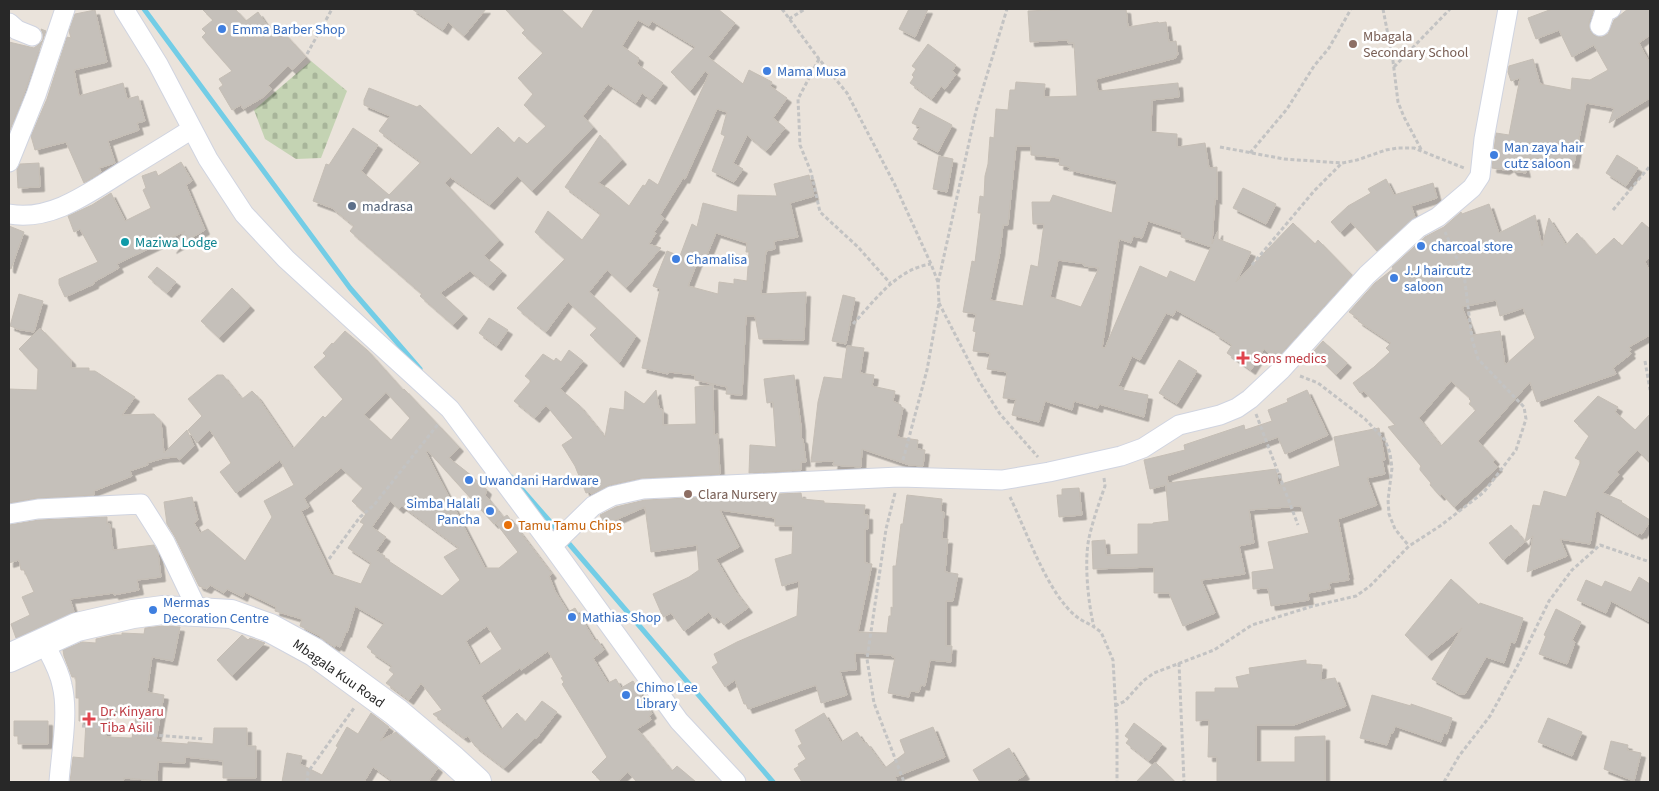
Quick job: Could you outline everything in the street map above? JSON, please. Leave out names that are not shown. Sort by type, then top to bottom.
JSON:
[{"type":"street","points":[[9,162],[36,95],[65,9]]},
{"type":"street","points":[[124,9],[158,64],[208,158],[244,214],[286,260],[450,409],[679,721],[736,782]]},
{"type":"street","points":[[552,546],[593,506],[612,496],[643,489],[899,477],[1002,480],[1121,456],[1143,448],[1179,425],[1238,408],[1282,369],[1367,274],[1418,228],[1438,217],[1472,188],[1480,176],[1484,139],[1508,9]]},
{"type":"street","points":[[1600,26],[1605,11],[1611,9]]},
{"type":"street","points":[[9,23],[17,30],[32,36]]},
{"type":"street","points":[[9,214],[31,215],[54,210],[77,200],[192,129]]},
{"type":"street","points":[[9,514],[38,509],[141,504],[165,542],[199,613]]},
{"type":"street","name":"Mbagala Kuu Road","points":[[9,658],[77,627],[133,614],[163,610],[231,614],[270,628],[314,652],[403,718],[477,782]]},
{"type":"street","points":[[44,641],[63,686],[65,709],[59,782]]},
{"type":"path","points":[[307,54],[332,9]]},
{"type":"path","points":[[782,9],[847,93],[896,185],[938,283]]},
{"type":"path","points":[[789,19],[805,9]]},
{"type":"path","points":[[904,782],[874,703],[867,659],[886,528],[927,370],[939,303],[938,283],[976,111],[1007,9]]},
{"type":"path","points":[[1249,153],[1287,109],[1314,66],[1329,48],[1351,9]]},
{"type":"path","points":[[1383,9],[1394,67],[1398,102],[1422,151]]},
{"type":"path","points":[[1394,67],[1450,9]]},
{"type":"path","points":[[819,59],[798,99],[800,145],[811,172],[816,201],[820,212],[858,247],[890,283]]},
{"type":"path","points":[[1220,147],[1284,159],[1342,163],[1398,148],[1414,148],[1480,176]]},
{"type":"path","points":[[1252,264],[1314,191],[1342,163]]},
{"type":"path","points":[[1613,210],[1650,166]]},
{"type":"path","points":[[1115,706],[1125,701],[1154,672],[1214,650],[1252,626],[1314,606],[1356,596],[1370,586],[1409,546],[1440,526],[1484,492],[1516,450],[1526,419],[1524,407],[1478,359],[1472,339],[1464,274],[1438,217]]},
{"type":"path","points":[[853,324],[890,283],[917,266],[931,264]]},
{"type":"path","points":[[939,303],[978,381],[1000,414],[1030,447],[1049,472]]},
{"type":"path","points":[[1645,361],[1650,390]]},
{"type":"path","points":[[1282,369],[1318,383],[1365,419],[1385,440],[1390,453],[1392,468],[1388,500],[1389,514],[1396,529],[1409,546]]},
{"type":"path","points":[[1250,399],[1298,525]]},
{"type":"path","points":[[329,559],[360,517],[374,505],[450,409]]},
{"type":"path","points":[[1094,626],[1091,616],[1087,566],[1089,538],[1105,486],[1104,477],[1096,462]]},
{"type":"path","points":[[1002,480],[1044,572],[1062,601],[1077,617],[1101,632],[1113,660],[1117,782]]},
{"type":"path","points":[[1444,782],[1459,756],[1490,716],[1519,663],[1549,601],[1572,570],[1600,545],[1650,562]]},
{"type":"path","points":[[1180,663],[1184,782]]},
{"type":"path","points":[[306,782],[308,772],[366,691]]},
{"type":"path","points":[[64,726],[102,727],[141,734],[204,739]]},
{"type":"green space","points":[[311,61],[347,91],[321,158],[296,159],[265,139],[254,110]]},
{"type":"building","points":[[202,9],[235,9],[246,21],[258,12],[272,33],[275,30],[279,34],[282,31],[306,57],[292,70],[288,66],[268,86],[272,89],[262,98],[243,109],[241,105],[232,110],[219,88],[223,85],[219,79],[232,71],[202,37],[206,33],[202,29],[213,20]]},
{"type":"building","points":[[412,9],[486,9],[464,36],[448,22],[443,30]]},
{"type":"building","points":[[505,9],[561,9],[582,29],[594,9],[718,9],[735,23],[708,57],[743,84],[749,70],[772,82],[770,86],[787,98],[773,118],[785,128],[766,151],[747,135],[733,163],[743,169],[734,182],[712,171],[725,136],[721,134],[727,112],[717,109],[685,179],[683,178],[660,215],[664,218],[654,232],[656,233],[649,244],[661,248],[626,288],[607,270],[589,292],[636,336],[619,363],[590,335],[597,328],[568,302],[546,332],[517,308],[565,259],[535,232],[548,211],[582,240],[601,214],[565,187],[600,135],[622,160],[598,183],[609,189],[629,206],[649,179],[658,185],[709,74],[705,71],[690,91],[671,72],[695,47],[652,21],[649,26],[638,20],[622,46],[639,58],[637,64],[663,83],[651,100],[642,93],[636,103],[608,84],[583,116],[593,127],[532,191],[517,176],[490,205],[450,177],[445,183],[499,240],[484,256],[502,271],[489,286],[470,271],[440,293],[463,314],[453,325],[420,296],[422,294],[350,231],[354,226],[332,208],[313,201],[326,164],[329,165],[353,128],[378,145],[361,171],[389,195],[421,162],[379,131],[390,116],[364,105],[369,88],[417,107],[420,105],[471,155],[498,127],[514,143],[519,137],[527,144],[546,126],[524,105],[533,94],[518,78],[543,53],[522,33],[525,30]]},
{"type":"building","points":[[909,9],[928,9],[915,37],[899,29]]},
{"type":"building","points":[[1126,9],[1128,27],[1166,22],[1169,42],[1176,41],[1178,55],[1176,55],[1176,58],[1096,79],[1098,91],[1178,83],[1179,97],[1152,100],[1151,132],[1177,134],[1177,147],[1205,143],[1209,168],[1217,167],[1217,200],[1215,198],[1212,244],[1218,231],[1218,239],[1251,252],[1236,282],[1293,223],[1315,244],[1318,240],[1352,275],[1276,359],[1264,349],[1251,370],[1227,353],[1232,345],[1215,334],[1216,332],[1176,310],[1173,316],[1166,313],[1140,360],[1132,356],[1118,386],[1124,388],[1123,390],[1148,395],[1144,417],[1099,404],[1098,408],[1074,401],[1072,410],[1045,401],[1039,422],[1012,415],[1016,399],[1003,398],[1007,372],[987,369],[990,353],[973,351],[976,332],[973,331],[976,314],[963,312],[972,261],[975,262],[981,213],[978,213],[980,196],[984,197],[990,137],[994,138],[996,109],[1008,110],[1010,90],[1015,90],[1016,82],[1045,84],[1044,97],[1077,96],[1074,43],[1068,43],[1068,40],[1030,42],[1028,11]],"holes":[[[1016,146],[1031,146],[1031,155],[1060,158],[1059,165],[1070,167],[1069,170],[1117,181],[1112,213],[1053,195],[1050,202],[1032,202],[1033,224],[1044,224],[1038,267],[1031,265],[1023,306],[990,300],[1000,252],[1003,225],[1008,225]],[[1148,221],[1182,232],[1181,237],[1211,247],[1195,282],[1170,271],[1167,278],[1140,266],[1105,348],[1102,348],[1119,239],[1131,243],[1133,236],[1142,238]],[[1058,260],[1099,268],[1081,307],[1050,297]]]},
{"type":"building","points":[[1552,9],[1594,9],[1589,22],[1589,29],[1592,34],[1602,37],[1608,34],[1614,20],[1628,9],[1650,9],[1650,35],[1639,43],[1650,64],[1650,98],[1609,123],[1614,108],[1586,103],[1574,164],[1545,158],[1545,161],[1522,157],[1526,173],[1513,171],[1510,167],[1505,170],[1492,168],[1496,133],[1509,135],[1520,78],[1511,81],[1508,72],[1509,66],[1533,59],[1540,84],[1571,90],[1572,78],[1590,80],[1608,70],[1594,45],[1572,57],[1559,30],[1536,39],[1528,18]]},
{"type":"building","points":[[95,10],[107,62],[74,70],[79,96],[123,83],[127,99],[138,96],[145,121],[137,123],[139,130],[108,141],[115,163],[99,168],[101,172],[84,183],[66,142],[35,150],[31,136],[47,99],[67,37],[71,38],[69,31],[75,14]]},
{"type":"building","points":[[41,29],[46,31],[43,40],[43,34]]},
{"type":"building","points":[[43,40],[9,133],[9,42],[34,48]]},
{"type":"building","points":[[928,44],[956,65],[952,71],[956,74],[945,89],[941,86],[932,99],[910,83],[916,69],[912,66]]},
{"type":"building","points":[[920,108],[952,125],[938,152],[913,139],[920,127],[912,123]]},
{"type":"building","points":[[1617,155],[1638,168],[1626,186],[1606,173]]},
{"type":"building","points":[[939,156],[953,159],[947,192],[933,189]]},
{"type":"building","points":[[181,162],[192,181],[186,185],[205,230],[172,249],[185,231],[117,264],[119,268],[94,282],[94,284],[65,297],[59,284],[59,279],[98,262],[80,229],[74,232],[68,216],[92,205],[111,193],[125,221],[151,208],[143,190],[146,188],[142,176],[156,171],[158,176]]},
{"type":"building","points":[[39,163],[40,187],[18,188],[17,169],[20,164]]},
{"type":"building","points":[[809,175],[814,196],[790,203],[798,237],[774,241],[775,249],[766,251],[761,294],[806,292],[804,340],[759,339],[755,316],[746,316],[742,395],[726,394],[727,387],[695,380],[695,375],[669,372],[668,374],[642,368],[660,289],[653,286],[667,251],[680,256],[692,224],[697,227],[703,203],[737,212],[738,195],[777,196],[774,184]],"holes":[[[716,233],[747,243],[746,252],[749,252],[747,281],[734,279],[734,284],[719,282],[718,294],[688,286],[699,258],[705,260]]]},
{"type":"building","points":[[1386,179],[1394,195],[1433,183],[1437,198],[1411,206],[1415,217],[1377,251],[1351,222],[1340,232],[1331,222],[1348,206],[1371,193],[1368,189]]},
{"type":"building","points":[[1243,188],[1276,204],[1266,224],[1233,208]]},
{"type":"building","points":[[1489,204],[1499,233],[1535,215],[1542,246],[1549,218],[1566,245],[1577,233],[1596,255],[1614,238],[1622,246],[1642,222],[1650,229],[1650,256],[1645,262],[1650,271],[1650,335],[1629,347],[1631,354],[1613,368],[1616,374],[1537,402],[1530,382],[1478,441],[1495,460],[1493,462],[1498,467],[1454,507],[1430,485],[1431,483],[1420,470],[1421,466],[1388,427],[1395,425],[1364,391],[1360,393],[1353,383],[1390,352],[1386,348],[1391,343],[1358,321],[1359,319],[1349,312],[1375,283],[1393,269],[1392,267],[1425,237],[1444,227],[1461,212],[1462,214]],"holes":[[[1496,300],[1500,316],[1523,308],[1535,338],[1505,365],[1500,331],[1473,335],[1462,307]],[[1451,381],[1470,398],[1469,404],[1476,410],[1441,446],[1419,418]]]},
{"type":"building","points":[[9,226],[24,232],[11,269],[9,268]]},
{"type":"building","points":[[157,267],[176,282],[167,293],[148,277]]},
{"type":"building","points":[[232,288],[250,306],[219,338],[201,321]]},
{"type":"building","points":[[19,294],[43,301],[34,332],[10,326]]},
{"type":"building","points":[[843,295],[855,298],[846,344],[832,341]]},
{"type":"building","points":[[489,318],[508,330],[497,346],[479,333]]},
{"type":"building","points":[[40,328],[71,360],[71,368],[89,368],[89,371],[95,371],[135,397],[122,415],[154,414],[161,422],[164,453],[187,430],[194,446],[179,460],[176,457],[164,458],[147,463],[148,465],[130,471],[132,476],[94,491],[94,495],[37,498],[9,503],[9,389],[37,390],[38,369],[19,349]]},
{"type":"building","points":[[345,331],[367,350],[459,447],[449,458],[487,490],[485,495],[503,517],[494,524],[428,451],[426,452],[485,568],[499,568],[518,552],[496,523],[507,515],[552,574],[549,576],[555,591],[568,612],[575,608],[595,641],[597,639],[604,650],[593,658],[608,683],[616,679],[621,688],[633,681],[652,714],[649,716],[651,720],[637,729],[672,771],[677,766],[696,782],[637,782],[628,772],[617,782],[602,782],[592,772],[607,757],[562,684],[564,682],[561,678],[563,677],[548,651],[481,696],[501,730],[517,713],[525,722],[542,701],[557,712],[536,739],[504,768],[475,746],[468,736],[464,738],[433,714],[442,710],[421,683],[409,700],[386,683],[394,674],[389,670],[392,666],[371,652],[367,647],[384,623],[355,606],[347,633],[340,647],[336,645],[335,647],[320,636],[300,626],[302,619],[275,611],[276,607],[245,592],[243,597],[227,589],[224,593],[210,585],[207,589],[199,586],[167,524],[164,502],[192,497],[198,520],[194,523],[200,533],[208,529],[245,561],[272,517],[264,501],[294,485],[280,460],[236,493],[220,472],[231,463],[210,430],[197,443],[188,430],[202,416],[188,399],[217,375],[223,375],[242,399],[252,391],[257,396],[293,449],[323,416],[325,418],[343,399],[314,367],[326,356],[323,353]],"holes":[[[386,392],[410,418],[391,440],[364,415]],[[341,468],[363,488],[352,501],[366,514],[360,522],[364,524],[348,548],[371,563],[361,584],[331,574],[301,511],[309,507],[304,498]],[[390,501],[399,509],[402,506],[459,548],[444,557],[460,580],[442,596],[376,551],[386,537],[372,527]],[[487,626],[502,649],[479,665],[466,641]]]},
{"type":"building","points":[[1323,341],[1347,363],[1336,375],[1313,352]]},
{"type":"building","points":[[847,346],[864,348],[860,373],[874,375],[872,386],[895,391],[893,401],[903,408],[897,437],[918,440],[917,449],[925,450],[923,466],[909,465],[862,449],[861,467],[833,465],[834,461],[811,462],[818,402],[824,377],[842,379]]},
{"type":"building","points":[[569,350],[583,361],[560,389],[579,405],[605,437],[610,408],[624,410],[625,391],[644,404],[656,390],[659,408],[663,410],[663,425],[696,424],[695,387],[713,385],[714,435],[718,434],[720,474],[641,478],[609,485],[591,494],[590,492],[586,493],[575,466],[562,445],[573,438],[546,405],[535,418],[514,401],[531,381],[525,376],[543,354],[554,361],[556,358],[561,362]]},
{"type":"building","points":[[1179,360],[1197,371],[1177,404],[1159,393]]},
{"type":"building","points":[[794,375],[801,438],[803,439],[806,462],[801,462],[801,470],[749,473],[750,445],[776,447],[773,402],[767,403],[764,379]]},
{"type":"building","points":[[1307,390],[1328,435],[1285,454],[1278,437],[1167,476],[1168,483],[1276,469],[1278,485],[1340,466],[1334,437],[1379,428],[1385,460],[1382,460],[1385,474],[1367,478],[1377,505],[1338,519],[1349,580],[1329,583],[1330,589],[1308,593],[1309,600],[1271,606],[1268,588],[1253,589],[1252,572],[1274,569],[1268,542],[1309,533],[1301,506],[1249,510],[1254,543],[1239,546],[1245,574],[1201,580],[1215,613],[1183,626],[1169,593],[1154,593],[1154,567],[1093,569],[1092,541],[1105,540],[1106,555],[1138,554],[1138,524],[1169,521],[1166,485],[1150,489],[1144,460],[1185,450],[1184,445],[1244,425],[1245,430],[1272,421],[1268,410],[1288,402],[1287,399]]},
{"type":"building","points":[[1598,396],[1618,407],[1615,412],[1635,430],[1650,414],[1650,463],[1637,450],[1617,472],[1619,474],[1603,493],[1622,501],[1650,521],[1642,534],[1638,535],[1596,510],[1590,544],[1560,539],[1567,556],[1527,572],[1533,536],[1525,542],[1533,505],[1540,506],[1544,491],[1566,497],[1581,461],[1575,458],[1589,436],[1574,421]]},
{"type":"building","points":[[1079,488],[1082,515],[1059,517],[1057,495],[1062,495],[1062,489]]},
{"type":"building","points":[[801,493],[802,499],[824,501],[824,503],[865,505],[864,515],[868,515],[868,529],[865,529],[865,563],[872,564],[858,632],[887,633],[891,607],[893,608],[893,566],[896,566],[907,495],[942,499],[941,511],[944,512],[942,539],[948,539],[945,572],[958,574],[953,601],[946,601],[946,646],[952,646],[951,662],[930,660],[925,686],[921,685],[919,692],[910,691],[909,697],[888,693],[895,657],[892,657],[892,655],[855,653],[856,670],[840,671],[847,695],[821,703],[816,685],[748,709],[746,704],[744,704],[735,680],[725,687],[712,667],[718,663],[714,654],[797,616],[799,581],[782,586],[775,559],[792,554],[793,526],[775,526],[775,518],[720,510],[739,547],[716,559],[735,591],[748,608],[724,625],[717,617],[714,619],[709,612],[684,631],[671,613],[663,617],[653,594],[689,577],[699,570],[697,545],[651,552],[645,507],[604,524],[600,515],[616,507],[645,500]]},
{"type":"building","points":[[107,517],[107,524],[110,524],[113,550],[154,545],[158,553],[161,577],[137,580],[139,590],[114,595],[114,593],[70,599],[74,612],[16,638],[11,624],[30,615],[22,597],[34,592],[24,570],[21,570],[19,560],[9,563],[9,525],[39,520]]},
{"type":"building","points":[[1511,525],[1525,542],[1503,560],[1489,543]]},
{"type":"building","points":[[1639,577],[1650,584],[1650,622],[1611,601],[1606,613],[1577,600],[1586,580],[1602,587],[1605,581],[1631,592]]},
{"type":"building","points":[[1451,579],[1479,605],[1480,603],[1523,618],[1515,643],[1511,642],[1504,663],[1486,657],[1465,694],[1459,694],[1432,679],[1462,628],[1427,656],[1405,635]]},
{"type":"building","points":[[1556,609],[1581,622],[1572,640],[1575,642],[1567,664],[1539,654],[1546,636],[1544,635]]},
{"type":"building","points":[[180,627],[173,661],[152,657],[147,692],[164,695],[156,740],[188,744],[188,742],[213,744],[214,728],[247,728],[247,746],[256,746],[256,778],[223,778],[223,761],[185,757],[185,763],[158,762],[157,781],[124,778],[123,782],[70,782],[73,757],[84,758],[86,721],[79,721],[79,698],[76,698],[76,677],[72,677],[63,650],[82,642],[96,643],[96,639],[122,635],[122,633],[144,634],[145,628]],"holes":[[[106,709],[137,712],[132,738],[106,737]]]},
{"type":"building","points":[[242,635],[248,640],[250,638],[265,643],[232,676],[217,660]]},
{"type":"building","points":[[1306,660],[1306,664],[1322,665],[1321,680],[1335,678],[1346,706],[1294,725],[1256,725],[1256,762],[1295,762],[1295,737],[1325,736],[1325,782],[1217,782],[1217,757],[1208,757],[1209,720],[1196,721],[1196,692],[1215,692],[1215,688],[1239,688],[1236,677],[1250,674],[1249,668]]},
{"type":"building","points":[[1372,695],[1411,706],[1411,704],[1452,718],[1447,734],[1444,733],[1441,742],[1395,726],[1387,745],[1360,738]]},
{"type":"building","points":[[371,713],[389,727],[380,741],[396,732],[438,768],[428,782],[394,782],[373,767],[364,782],[282,782],[287,753],[302,756],[300,764],[322,775],[347,727],[358,734]]},
{"type":"building","points":[[824,713],[841,742],[857,732],[885,768],[905,753],[900,740],[933,727],[945,757],[895,777],[897,782],[802,782],[794,769],[806,759],[798,746],[802,744],[795,730]]},
{"type":"building","points":[[1548,718],[1582,732],[1572,756],[1538,742]]},
{"type":"building","points":[[14,721],[48,721],[48,744],[18,744],[18,736],[14,736]]},
{"type":"building","points":[[1134,723],[1162,744],[1149,761],[1126,743],[1129,739],[1125,736]]},
{"type":"building","points":[[1611,741],[1628,745],[1627,750],[1641,753],[1634,781],[1604,769]]},
{"type":"building","points":[[1009,748],[1025,775],[1014,782],[980,782],[973,770]]},
{"type":"building","points":[[1155,762],[1175,782],[1136,782]]},
{"type":"waterway","points":[[144,9],[350,288],[420,369]]},
{"type":"waterway","points":[[511,477],[560,533]]},
{"type":"waterway","points":[[565,539],[773,782]]},
{"type":"place","name":"Emma Barber Shop","points":[[222,29]]},
{"type":"place","name":"Mbagala Secondary School","points":[[1353,44]]},
{"type":"place","name":"Mama Musa","points":[[767,71]]},
{"type":"place","name":"Man zaya hair cutz saloon","points":[[1494,155]]},
{"type":"place","name":"madrasa","points":[[352,206]]},
{"type":"place","name":"Maziwa Lodge","points":[[125,242]]},
{"type":"place","name":"charcoal store","points":[[1421,246]]},
{"type":"place","name":"Chamalisa","points":[[676,259]]},
{"type":"place","name":"J.J haircutz saloon","points":[[1394,278]]},
{"type":"place","name":"Sons medics","points":[[1243,358]]},
{"type":"place","name":"Uwandani Hardware","points":[[469,480]]},
{"type":"place","name":"Clara Nursery","points":[[688,494]]},
{"type":"place","name":"Simba Halali Pancha","points":[[490,511]]},
{"type":"place","name":"Tamu Tamu Chips","points":[[508,525]]},
{"type":"place","name":"Mermas Decoration Centre","points":[[153,610]]},
{"type":"place","name":"Mathias Shop","points":[[572,617]]},
{"type":"place","name":"Chimo Lee Library","points":[[626,695]]},
{"type":"place","name":"Dr. Kinyaru Tiba Asili","points":[[89,719]]}]
